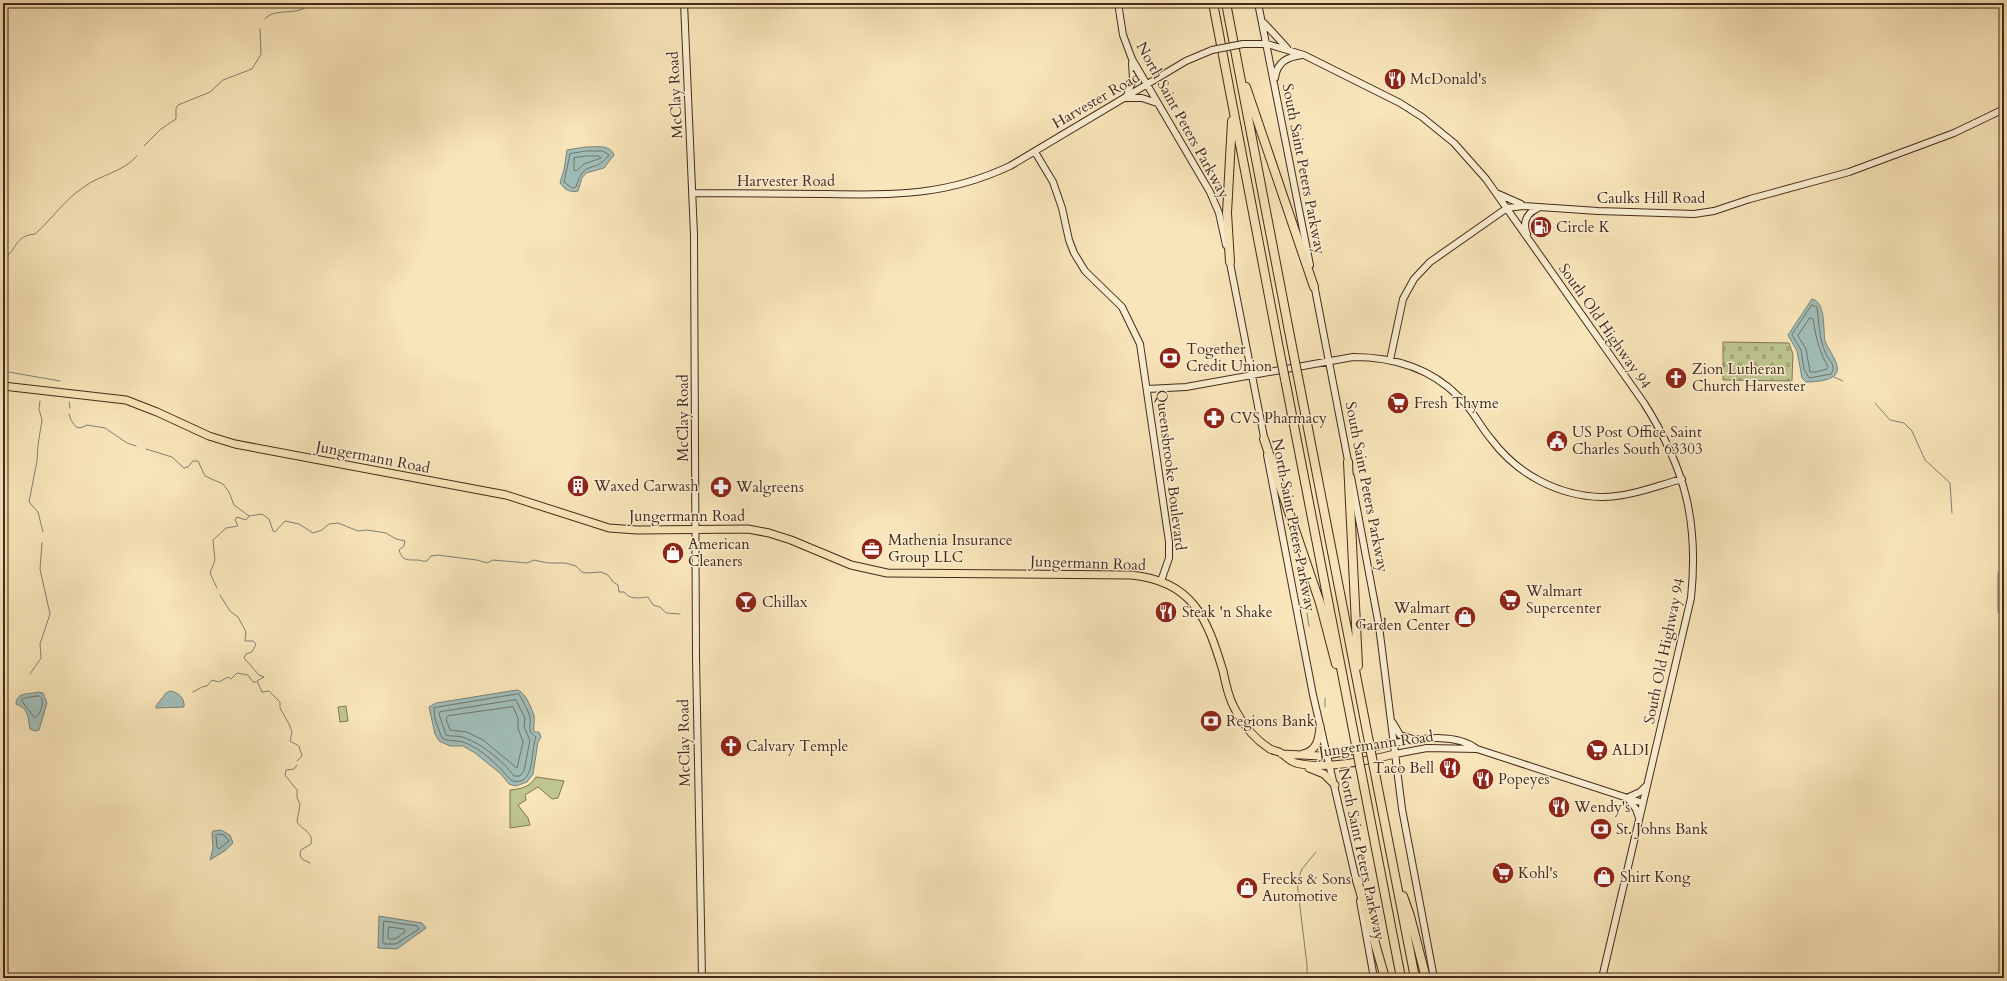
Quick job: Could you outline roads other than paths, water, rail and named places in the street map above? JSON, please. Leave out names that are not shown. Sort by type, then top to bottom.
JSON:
[{"type":"highway","points":[[1213,3],[1401,978]]},
{"type":"highway","points":[[1226,3],[1414,978]]},
{"type":"highway","points":[[1238,68],[1255,110],[1299,248],[1314,287]]},
{"type":"highway","points":[[1230,262],[1227,213],[1231,161],[1232,102]]},
{"type":"highway","points":[[1264,439],[1318,597],[1332,653],[1345,689]]},
{"type":"highway","points":[[1348,462],[1358,651],[1357,681]]},
{"type":"highway","points":[[1394,873],[1410,916],[1426,978]]},
{"type":"highway","points":[[1357,880],[1385,978]]},
{"type":"main road","name":"McClay Road","points":[[684,3],[694,258],[696,657],[702,978]]},
{"type":"main road","name":"North Saint Peters Parkway","points":[[1118,3],[1123,34],[1132,59],[1214,201],[1230,262],[1306,660],[1320,726],[1357,880],[1374,978]]},
{"type":"main road","name":"South Saint Peters Parkway","points":[[1258,3],[1374,598],[1402,808],[1434,978]]},
{"type":"main road","points":[[1262,21],[1287,48]]},
{"type":"main road","name":"Harvester Road","points":[[692,193],[911,194],[949,187],[989,176],[1036,152],[1186,61],[1212,50],[1243,44],[1267,44],[1287,48],[1304,54],[1400,103],[1422,117],[1454,142],[1479,170],[1506,208]]},
{"type":"main road","points":[[1274,85],[1276,71],[1280,63],[1292,56],[1304,54]]},
{"type":"main road","points":[[1132,59],[1133,78],[1126,98],[1142,98],[1158,104]]},
{"type":"main road","name":"Caulks Hill Road","points":[[1390,360],[1403,299],[1414,279],[1430,262],[1506,208],[1528,206],[1539,208],[1694,214],[1714,211],[1750,199],[1849,172],[1954,133],[2004,109]]},
{"type":"main road","name":"Queensbrooke Boulevard","points":[[1036,152],[1053,182],[1062,208],[1069,240],[1078,260],[1093,281],[1122,307],[1140,344],[1169,542],[1169,558],[1161,581]]},
{"type":"main road","points":[[1496,193],[1528,206]]},
{"type":"main road","name":"South Old Highway 94","points":[[1506,208],[1651,414],[1672,452],[1682,479],[1691,516],[1694,537],[1694,568],[1691,598],[1602,978]]},
{"type":"main road","points":[[1529,239],[1524,224],[1526,217],[1530,212],[1539,208]]},
{"type":"main road","points":[[1147,389],[1186,386],[1353,357],[1369,357],[1390,360],[1419,370],[1444,384],[1459,396],[1489,437],[1509,460],[1541,482],[1553,487],[1586,495],[1604,497],[1624,495],[1682,479]]},
{"type":"main road","name":"Jungermann Road","points":[[3,386],[126,400],[144,406],[218,440],[506,495],[609,528],[637,530],[748,529],[769,533],[791,540],[851,565],[887,573],[1131,575],[1161,581],[1186,596],[1201,613],[1213,637],[1236,712],[1255,738],[1271,749],[1282,754],[1289,761],[1304,765],[1330,765],[1436,747],[1477,749],[1643,803]]},
{"type":"main road","points":[[1391,720],[1400,735],[1416,740]]},
{"type":"main road","points":[[1299,755],[1314,748],[1318,740],[1320,726]]},
{"type":"main road","name":"Jungermann Road","points":[[1282,754],[1328,755],[1416,740],[1459,741],[1470,744],[1477,749]]},
{"type":"main road","points":[[1304,765],[1324,774],[1335,785]]},
{"type":"main road","points":[[1639,818],[1636,809],[1627,798],[1640,792],[1647,786]]},
{"type":"water","points":[[585,147],[606,148],[612,151],[614,155],[604,168],[586,173],[582,178],[578,191],[570,191],[560,182],[564,170],[567,150]]},
{"type":"water","points":[[1812,299],[1820,305],[1822,310],[1825,341],[1837,365],[1837,372],[1828,379],[1806,382],[1802,378],[1797,351],[1788,335]]},
{"type":"water","points":[[517,690],[523,694],[528,701],[534,716],[534,732],[539,732],[541,737],[538,742],[533,774],[527,782],[516,786],[509,784],[501,774],[475,753],[463,746],[450,746],[439,741],[435,734],[429,707],[436,703]]},
{"type":"water","points":[[170,691],[176,693],[182,698],[184,707],[156,708],[166,693]]},
{"type":"water","points":[[38,692],[43,693],[47,703],[39,730],[35,731],[30,729],[26,711],[16,704],[21,695]]},
{"type":"water","points":[[221,830],[230,835],[233,843],[226,850],[210,860],[213,848],[212,833],[213,831]]},
{"type":"water","points":[[379,916],[422,923],[426,928],[397,949],[378,948]]},
{"type":"waterway","points":[[265,19],[269,15],[275,13],[300,10],[310,3]]},
{"type":"waterway","points":[[144,146],[161,129],[176,119],[176,108],[178,105],[210,92],[223,80],[252,69],[261,54],[260,29]]},
{"type":"waterway","points":[[3,259],[8,256],[19,241],[28,235],[35,234],[77,192],[97,179],[125,166],[137,156]]},
{"type":"waterway","points":[[3,371],[60,381]]},
{"type":"waterway","points":[[1834,377],[1843,381]]},
{"type":"waterway","points":[[40,401],[39,409],[42,420],[37,461],[29,502],[38,512],[43,532]]},
{"type":"waterway","points":[[69,402],[70,408]]},
{"type":"waterway","points":[[1875,403],[1890,420],[1904,423],[1912,431],[1925,460],[1950,483],[1952,513]]},
{"type":"waterway","points":[[69,414],[76,427],[80,428],[87,425],[105,428],[127,443],[136,446]]},
{"type":"waterway","points":[[146,449],[172,457],[184,468],[188,467],[193,461],[198,461],[205,476],[223,484],[229,492],[234,505],[249,516],[246,520],[237,517],[235,520],[238,526],[226,528],[213,540],[215,560],[210,573],[217,588]]},
{"type":"waterway","points":[[249,516],[262,514],[269,519],[273,531],[275,532],[285,521],[299,524],[313,533],[322,530],[329,524],[338,523],[358,531],[367,530],[386,533],[396,539],[405,541],[404,546],[399,550],[400,554],[408,560],[427,561],[431,556],[437,555],[477,560],[487,563],[493,560],[527,563],[534,560],[548,563],[565,563],[576,566],[582,572],[601,572],[608,575],[613,582],[618,585],[619,592],[624,592],[626,595],[634,598],[648,597],[653,605],[660,607],[666,613],[680,614]]},
{"type":"waterway","points":[[30,674],[41,658],[40,644],[50,614],[40,569],[42,543]]},
{"type":"waterway","points":[[1998,573],[1998,611],[2004,625]]},
{"type":"waterway","points":[[220,595],[230,611],[238,617],[246,632],[245,641],[253,641],[256,644],[252,652],[246,654],[244,658],[259,675],[264,677],[257,681],[262,692],[269,691],[280,702],[280,708],[292,732],[290,741],[299,746],[302,756],[297,761]]},
{"type":"waterway","points":[[1307,613],[1309,626]]},
{"type":"waterway","points":[[193,692],[207,686],[212,680],[219,682],[228,677],[231,679],[237,673],[248,675],[253,682],[256,682]]},
{"type":"waterway","points":[[1325,698],[1325,707]]},
{"type":"waterway","points":[[297,765],[294,769],[286,770],[285,775],[297,790],[297,798],[300,804],[297,822],[311,837],[311,844],[301,850],[300,855],[302,859],[310,863]]},
{"type":"waterway","points":[[1307,978],[1307,965],[1297,882],[1302,869],[1316,852]]},
{"type":"place","name":"McDonald's","points":[[1395,79]]},
{"type":"place","name":"Circle K","points":[[1541,227]]},
{"type":"place","name":"Together Credit Union","points":[[1170,358]]},
{"type":"place","name":"Zion Lutheran Church Harvester","points":[[1676,378]]},
{"type":"place","name":"Fresh Thyme","points":[[1398,403]]},
{"type":"place","name":"CVS Pharmacy","points":[[1214,418]]},
{"type":"place","name":"US Post Office Saint Charles South 63303","points":[[1557,441]]},
{"type":"place","name":"Waxed Carwash","points":[[578,486]]},
{"type":"place","name":"Walgreens","points":[[721,487]]},
{"type":"place","name":"Mathenia Insurance Group LLC","points":[[872,549]]},
{"type":"place","name":"American Cleaners","points":[[673,553]]},
{"type":"place","name":"Walmart Supercenter","points":[[1510,600]]},
{"type":"place","name":"Chillax","points":[[746,602]]},
{"type":"place","name":"Steak 'n Shake","points":[[1166,612]]},
{"type":"place","name":"Walmart Garden Center","points":[[1465,617]]},
{"type":"place","name":"Regions Bank","points":[[1211,721]]},
{"type":"place","name":"Calvary Temple","points":[[731,746]]},
{"type":"place","name":"ALDI","points":[[1597,750]]},
{"type":"place","name":"Taco Bell","points":[[1450,768]]},
{"type":"place","name":"Popeyes","points":[[1483,779]]},
{"type":"place","name":"Wendy's","points":[[1559,807]]},
{"type":"place","name":"St. Johns Bank","points":[[1601,829]]},
{"type":"place","name":"Kohl's","points":[[1503,873]]},
{"type":"place","name":"Shirt Kong","points":[[1604,877]]},
{"type":"place","name":"Frecks & Sons Automotive","points":[[1247,888]]}]
